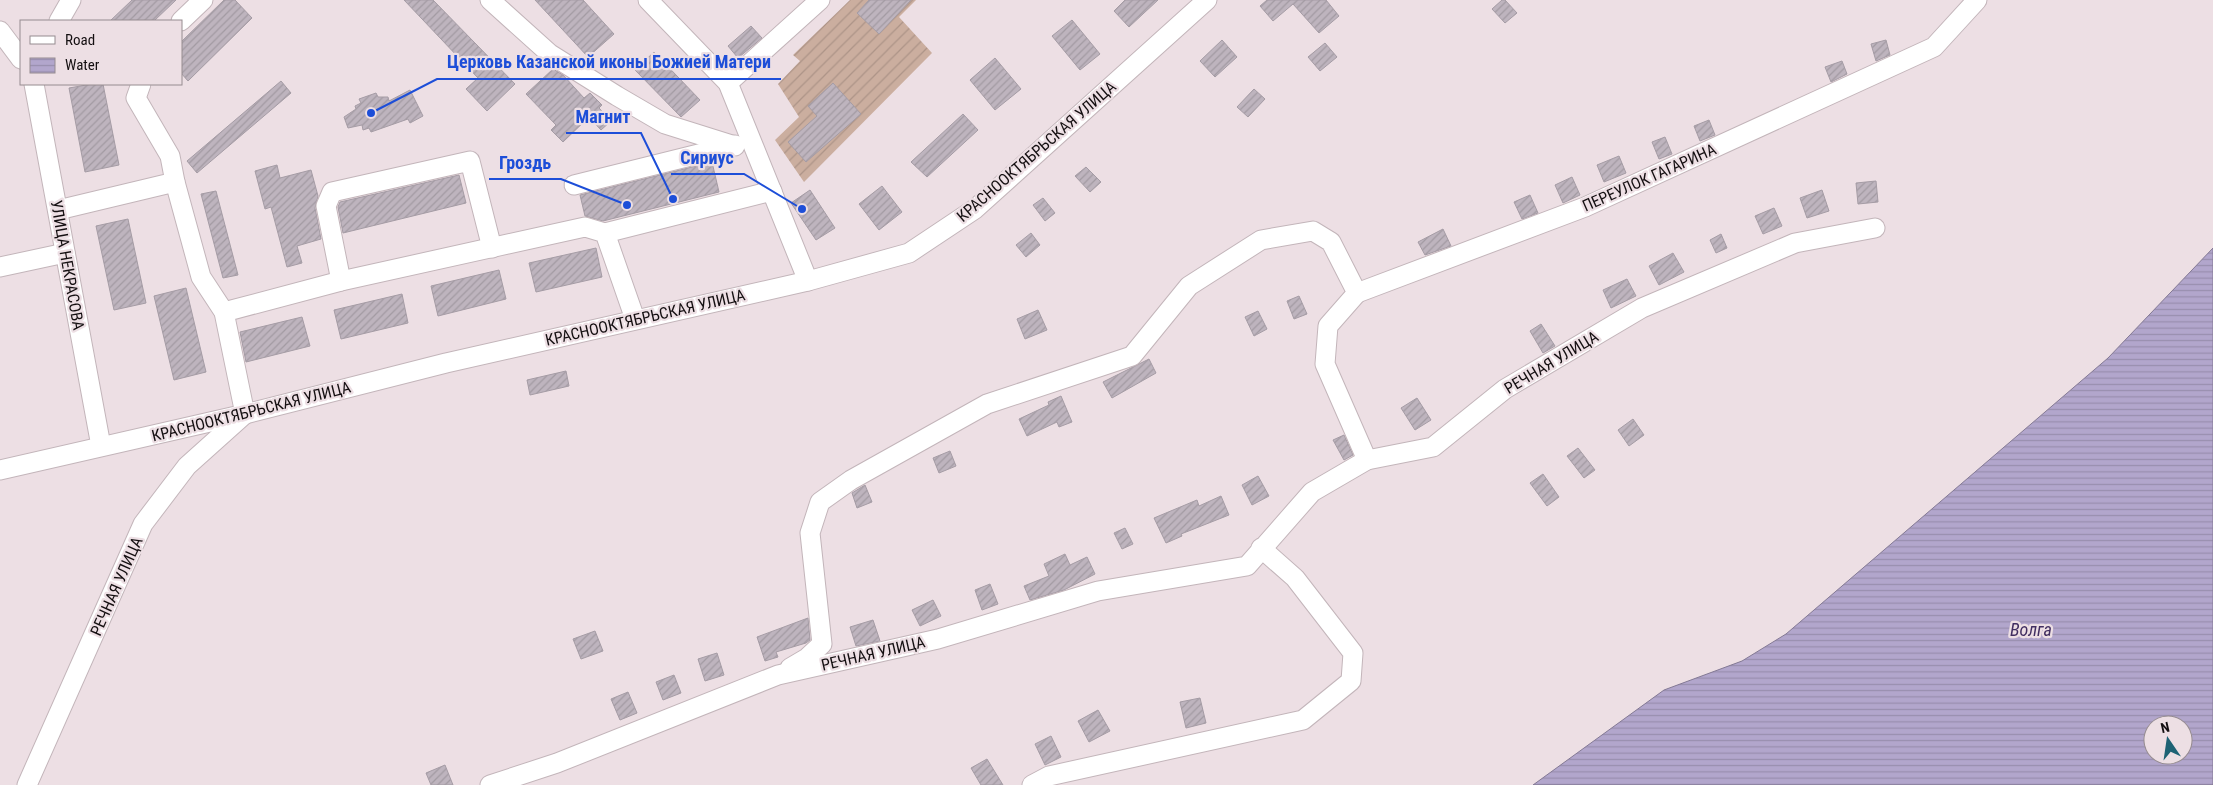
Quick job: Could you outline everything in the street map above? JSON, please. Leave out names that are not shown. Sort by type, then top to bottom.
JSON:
[{"type":"street","points":[[60,20],[70,0]]},
{"type":"street","points":[[182,21],[202,0]]},
{"type":"street","points":[[648,0],[728,83],[743,143],[772,191],[808,281]]},
{"type":"street","points":[[728,83],[820,0]]},
{"type":"street","name":"КРАСНООКТЯБРЬСКАЯ УЛИЦА","points":[[0,470],[245,414],[446,363],[808,281],[909,253],[975,209],[1207,0]]},
{"type":"street","name":"ПЕРЕУЛОК ГАГАРИНА","points":[[1357,293],[1585,207],[1934,47],[1978,0]]},
{"type":"street","points":[[494,2],[550,54],[665,124],[743,143]]},
{"type":"street","points":[[0,32],[20,57]]},
{"type":"street","name":"УЛИЦА НЕКРАСОВА","points":[[34,85],[101,446]]},
{"type":"street","points":[[141,85],[136,98],[170,156],[175,182],[201,277],[224,312],[245,414]]},
{"type":"street","points":[[574,186],[743,143]]},
{"type":"street","points":[[341,281],[326,206],[332,192],[470,160],[492,248]]},
{"type":"street","points":[[58,210],[175,182]]},
{"type":"street","points":[[224,312],[341,281],[585,227],[605,233],[772,191]]},
{"type":"street","name":"РЕЧНАЯ УЛИЦА","points":[[490,785],[557,763],[778,675],[938,639],[1098,591],[1247,566],[1312,492],[1367,460],[1433,447],[1505,389],[1642,308],[1794,243],[1875,228]]},
{"type":"street","points":[[778,675],[806,658],[822,644],[810,533],[820,502],[851,480],[987,404],[1132,356],[1189,286],[1261,240],[1313,231],[1331,242],[1357,293],[1328,326],[1325,364],[1367,460]]},
{"type":"street","points":[[605,233],[635,319]]},
{"type":"street","points":[[0,266],[65,253]]},
{"type":"street","name":"РЕЧНАЯ УЛИЦА","points":[[27,785],[143,524],[187,466],[245,414]]},
{"type":"street","points":[[1032,785],[1049,776],[1303,720],[1351,681],[1353,653],[1295,578],[1261,548]]},
{"type":"shaded area","points":[[850,0],[916,0],[899,17],[932,53],[804,182],[775,140],[799,117],[778,84],[800,61],[793,55]]},
{"type":"water","name":"Волга","points":[[2213,248],[2213,785],[1533,785],[1664,690],[1742,661],[1786,634],[2108,358]]},
{"type":"building","points":[[132,0],[176,0],[155,20],[111,20]]},
{"type":"building","points":[[224,0],[235,0],[252,18],[188,81],[182,74],[182,41]]},
{"type":"building","points":[[404,0],[433,0],[515,84],[487,111],[466,89],[478,78]]},
{"type":"building","points":[[535,0],[583,0],[614,34],[588,57]]},
{"type":"building","points":[[869,0],[911,0],[879,34],[857,13]]},
{"type":"building","points":[[1125,0],[1158,0],[1129,27],[1114,11]]},
{"type":"building","points":[[1267,0],[1326,0],[1339,16],[1319,33],[1293,4],[1273,21],[1260,6]]},
{"type":"building","points":[[1502,0],[1505,0],[1517,13],[1505,23],[1492,9]]},
{"type":"building","points":[[1072,20],[1100,54],[1080,70],[1052,36]]},
{"type":"building","points":[[751,26],[762,38],[738,58],[728,46]]},
{"type":"building","points":[[1222,40],[1237,57],[1215,77],[1200,61]]},
{"type":"building","points":[[1886,40],[1890,55],[1876,61],[1871,44]]},
{"type":"building","points":[[1325,43],[1337,57],[1320,71],[1308,57]]},
{"type":"building","points":[[654,52],[700,100],[681,117],[635,70]]},
{"type":"building","points":[[995,58],[1021,89],[995,110],[970,80]]},
{"type":"building","points":[[1842,61],[1847,74],[1831,82],[1825,67]]},
{"type":"building","points":[[553,69],[563,75],[584,98],[590,93],[602,105],[599,108],[611,121],[601,130],[589,117],[563,142],[551,130],[556,125],[526,94]]},
{"type":"building","points":[[281,81],[291,93],[197,173],[187,161]]},
{"type":"building","points":[[833,83],[861,114],[806,162],[788,142],[817,116],[808,106]]},
{"type":"building","points":[[103,85],[119,165],[85,172],[69,88]]},
{"type":"building","points":[[1254,89],[1265,99],[1248,117],[1237,107]]},
{"type":"building","points":[[410,90],[423,116],[410,123],[408,119],[371,132],[369,128],[363,130],[362,125],[348,128],[344,117],[361,103],[359,99],[376,93],[378,97],[388,97],[389,101]]},
{"type":"building","points":[[963,114],[978,130],[927,177],[911,162]]},
{"type":"building","points":[[1709,120],[1715,135],[1700,141],[1694,126]]},
{"type":"building","points":[[1665,137],[1672,154],[1659,159],[1652,142]]},
{"type":"building","points":[[1619,156],[1626,173],[1604,182],[1597,165]]},
{"type":"building","points":[[712,162],[719,192],[603,221],[585,216],[580,195]]},
{"type":"building","points":[[277,165],[280,178],[311,170],[318,196],[315,208],[321,239],[297,246],[302,263],[287,267],[271,207],[265,209],[255,171]]},
{"type":"building","points":[[1086,167],[1101,182],[1090,192],[1075,176]]},
{"type":"building","points":[[459,175],[466,203],[343,233],[338,207],[340,202]]},
{"type":"building","points":[[1572,177],[1580,195],[1563,203],[1555,185]]},
{"type":"building","points":[[1876,181],[1878,202],[1858,204],[1856,183]]},
{"type":"building","points":[[882,186],[902,212],[879,230],[859,204]]},
{"type":"building","points":[[810,190],[835,228],[816,240],[791,203]]},
{"type":"building","points":[[1822,190],[1829,211],[1807,218],[1800,198]]},
{"type":"building","points":[[216,191],[238,275],[223,278],[201,194]]},
{"type":"building","points":[[1530,195],[1538,213],[1522,219],[1514,202]]},
{"type":"building","points":[[1043,198],[1055,213],[1045,221],[1033,205]]},
{"type":"building","points":[[1774,208],[1782,226],[1763,234],[1755,216]]},
{"type":"building","points":[[128,219],[146,303],[114,310],[96,226]]},
{"type":"building","points":[[1443,229],[1451,246],[1425,255],[1418,242]]},
{"type":"building","points":[[1031,233],[1040,245],[1026,257],[1016,245]]},
{"type":"building","points":[[1721,234],[1727,248],[1716,253],[1710,240]]},
{"type":"building","points":[[596,248],[602,277],[536,292],[529,263]]},
{"type":"building","points":[[1673,253],[1684,272],[1659,285],[1649,266]]},
{"type":"building","points":[[499,270],[506,299],[438,316],[431,286]]},
{"type":"building","points":[[1627,279],[1636,296],[1611,308],[1603,290]]},
{"type":"building","points":[[186,288],[206,372],[174,380],[154,296]]},
{"type":"building","points":[[402,294],[408,323],[341,339],[334,310]]},
{"type":"building","points":[[1299,296],[1307,314],[1294,319],[1287,301]]},
{"type":"building","points":[[1038,310],[1047,330],[1025,339],[1017,319]]},
{"type":"building","points":[[1258,311],[1267,329],[1254,336],[1245,317]]},
{"type":"building","points":[[302,317],[310,346],[246,362],[240,332]]},
{"type":"building","points":[[1541,324],[1555,346],[1543,353],[1530,331]]},
{"type":"building","points":[[1149,359],[1156,373],[1112,398],[1103,382]]},
{"type":"building","points":[[566,371],[569,386],[530,395],[527,380]]},
{"type":"building","points":[[1061,396],[1072,422],[1059,427],[1057,422],[1027,436],[1019,419],[1049,405],[1048,402]]},
{"type":"building","points":[[1417,398],[1431,420],[1415,430],[1401,408]]},
{"type":"building","points":[[1633,419],[1644,435],[1629,446],[1618,430]]},
{"type":"building","points":[[1344,435],[1353,455],[1344,460],[1333,440]]},
{"type":"building","points":[[1578,448],[1595,470],[1584,478],[1567,456]]},
{"type":"building","points":[[950,451],[956,466],[939,473],[933,458]]},
{"type":"building","points":[[1543,474],[1559,497],[1547,506],[1530,483]]},
{"type":"building","points":[[1258,476],[1269,496],[1252,505],[1242,485]]},
{"type":"building","points":[[865,485],[872,502],[857,508],[852,493]]},
{"type":"building","points":[[1221,496],[1229,515],[1181,534],[1182,536],[1166,543],[1154,518],[1197,500],[1199,506]]},
{"type":"building","points":[[1125,528],[1133,544],[1122,549],[1114,533]]},
{"type":"building","points":[[1065,554],[1070,565],[1087,557],[1095,574],[1064,590],[1030,600],[1024,586],[1049,576],[1044,564]]},
{"type":"building","points":[[990,584],[998,604],[982,610],[975,590]]},
{"type":"building","points":[[933,600],[941,616],[920,626],[912,610]]},
{"type":"building","points":[[808,618],[810,640],[776,652],[778,657],[765,661],[757,637]]},
{"type":"building","points":[[873,620],[880,641],[856,646],[850,627]]},
{"type":"building","points":[[595,631],[603,651],[581,659],[573,639]]},
{"type":"building","points":[[717,653],[724,675],[705,681],[698,659]]},
{"type":"building","points":[[674,675],[681,693],[663,700],[656,682]]},
{"type":"building","points":[[628,692],[637,713],[620,720],[611,699]]},
{"type":"building","points":[[1200,698],[1206,723],[1186,728],[1180,702]]},
{"type":"building","points":[[1098,710],[1110,731],[1089,742],[1078,721]]},
{"type":"building","points":[[1051,736],[1061,757],[1045,765],[1035,744]]},
{"type":"building","points":[[987,759],[1003,785],[981,785],[971,768]]},
{"type":"building","points":[[445,765],[453,785],[431,785],[426,773]]},
{"type":"place","name":"Церковь Казанской иконы Божией Матери","points":[[371,113]]},
{"type":"place","name":"Магнит","points":[[673,199]]},
{"type":"place","name":"Гроздь","points":[[627,205]]},
{"type":"place","name":"Сириус","points":[[802,209]]}]
